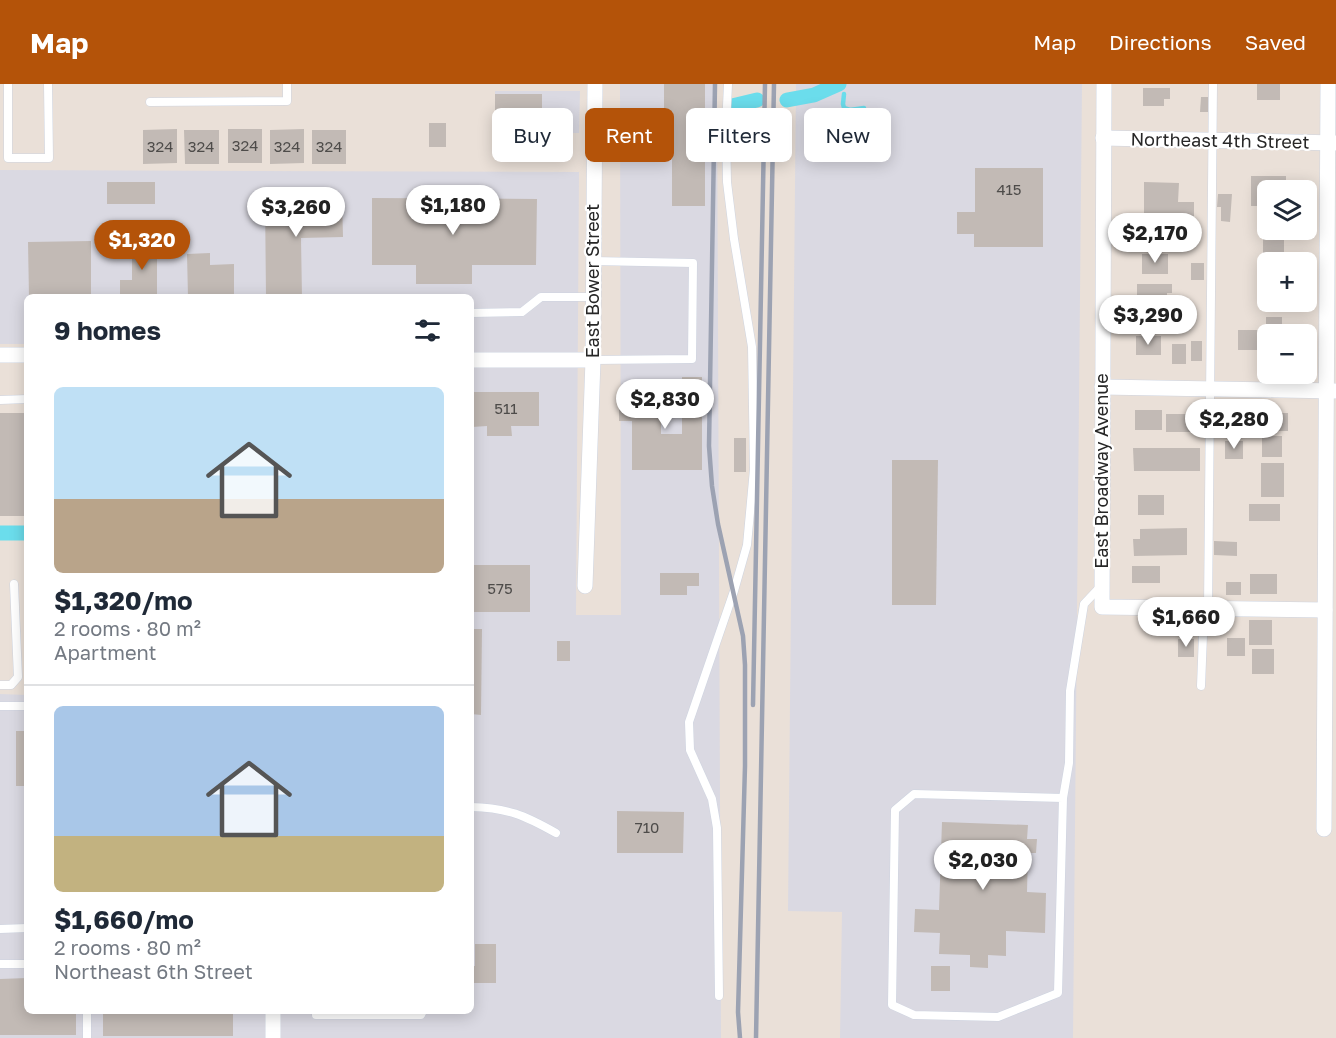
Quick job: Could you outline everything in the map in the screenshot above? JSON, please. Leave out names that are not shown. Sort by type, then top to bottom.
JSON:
[{"type":"street","name":"East Bower Street","points":[[585,586],[593,360],[595,84]]},
{"type":"street","name":"East Broadway Avenue","points":[[1104,84],[1102,607],[1206,609]]},
{"type":"street","points":[[1324,829],[1330,799],[1325,610],[1331,391],[1332,143],[1328,84]]},
{"type":"street","name":"Northeast 4th Street","points":[[1103,138],[1332,143]]},
{"type":"street","points":[[0,355],[24,355]]},
{"type":"street","points":[[474,360],[593,360]]},
{"type":"street","points":[[1102,387],[1331,391]]},
{"type":"street","points":[[1206,609],[1325,610]]},
{"type":"street","points":[[273,1014],[273,1038]]},
{"type":"lane","points":[[8,84],[8,158],[49,158],[48,84]]},
{"type":"lane","points":[[150,102],[287,101],[287,84]]},
{"type":"lane","points":[[719,996],[717,828],[712,799],[690,750],[689,722],[734,591],[747,545],[754,469],[752,347],[727,182],[728,84]]},
{"type":"lane","points":[[1201,686],[1206,609],[1213,84]]},
{"type":"lane","points":[[593,261],[693,263],[693,273],[692,359],[593,360]]},
{"type":"lane","points":[[474,312],[522,312],[541,297],[593,297]]},
{"type":"lane","points":[[0,400],[24,399]]},
{"type":"lane","points":[[0,685],[11,685],[18,677],[14,584]]},
{"type":"lane","points":[[1063,798],[914,794],[895,810],[892,1005],[914,1015],[998,1017],[1058,993],[1063,798],[1069,763],[1070,691],[1084,604],[1102,585]]},
{"type":"lane","points":[[0,706],[24,706]]},
{"type":"lane","points":[[474,807],[495,807],[524,815],[556,833]]},
{"type":"lane","points":[[0,929],[24,928]]},
{"type":"lane","points":[[0,964],[24,964]]},
{"type":"lane","points":[[87,1014],[87,1038]]},
{"type":"lane","points":[[316,1014],[409,1016],[421,1016],[422,1014]]},
{"type":"shaded area","points":[[620,84],[717,84],[717,108],[686,108],[686,162],[717,162],[721,1038],[0,1038],[0,694],[24,695],[24,1014],[474,1014],[474,294],[24,294],[24,344],[0,344],[0,170],[579,172],[576,615],[621,615],[620,162],[674,162],[674,108],[620,108]]},
{"type":"shaded area","points":[[796,84],[1082,84],[1073,1038],[840,1038],[842,912],[788,911]]},
{"type":"shaded area","points":[[495,91],[580,91],[579,133],[573,133],[573,108],[495,108]]},
{"type":"building","points":[[664,84],[705,84],[705,108],[686,108],[686,162],[705,162],[705,206],[672,206],[674,108],[664,108]]},
{"type":"building","points":[[1257,84],[1280,84],[1280,100],[1257,100]]},
{"type":"building","points":[[1143,88],[1170,88],[1170,99],[1164,99],[1164,106],[1143,106]]},
{"type":"building","points":[[495,94],[542,94],[542,108],[495,108]]},
{"type":"building","points":[[1201,97],[1208,97],[1208,112],[1200,112]]},
{"type":"building","points":[[429,123],[446,123],[446,147],[429,147]]},
{"type":"building","points":[[177,129],[177,163],[143,164],[143,130]]},
{"type":"building","points":[[228,129],[262,129],[262,163],[228,163]]},
{"type":"building","points":[[304,129],[304,163],[270,164],[270,130]]},
{"type":"building","points":[[184,130],[219,130],[219,164],[185,164]]},
{"type":"building","points":[[312,130],[346,130],[346,164],[312,164]]},
{"type":"building","points":[[975,168],[1043,168],[1043,247],[974,247],[974,234],[957,234],[957,212],[975,212]]},
{"type":"building","points":[[1251,176],[1286,176],[1286,180],[1257,180],[1257,206],[1251,206]]},
{"type":"building","points":[[107,182],[155,182],[155,204],[107,204]]},
{"type":"building","points":[[1144,182],[1179,183],[1178,202],[1194,202],[1194,217],[1144,216]]},
{"type":"building","points":[[1218,194],[1232,194],[1230,222],[1221,221],[1221,207],[1217,207]]},
{"type":"building","points":[[342,197],[343,237],[301,238],[302,294],[266,294],[265,198]]},
{"type":"building","points":[[372,198],[537,199],[536,265],[472,265],[472,284],[416,284],[416,265],[372,265]]},
{"type":"building","points":[[1144,225],[1168,226],[1168,248],[1144,247]]},
{"type":"building","points":[[132,240],[157,240],[157,294],[120,294],[120,280],[132,280]]},
{"type":"building","points":[[1263,240],[1284,240],[1284,252],[1263,252]]},
{"type":"building","points":[[91,241],[91,294],[29,294],[28,242]]},
{"type":"building","points":[[210,253],[210,265],[234,264],[234,294],[188,294],[187,254]]},
{"type":"building","points":[[1142,254],[1168,254],[1168,274],[1142,274]]},
{"type":"building","points":[[1191,263],[1204,263],[1204,280],[1191,280]]},
{"type":"building","points":[[1137,284],[1172,284],[1172,293],[1167,293],[1167,310],[1137,310]]},
{"type":"building","points":[[1266,317],[1282,317],[1282,324],[1266,324]]},
{"type":"building","points":[[1238,330],[1257,330],[1257,350],[1238,350]]},
{"type":"building","points":[[1136,336],[1161,336],[1161,355],[1136,355]]},
{"type":"building","points":[[1191,341],[1202,341],[1202,361],[1191,361]]},
{"type":"building","points":[[1172,344],[1186,344],[1186,364],[1172,364]]},
{"type":"building","points":[[682,377],[702,377],[702,470],[632,470],[632,421],[619,421],[619,400],[632,400],[632,392],[661,392],[661,434],[682,434]]},
{"type":"building","points":[[474,392],[539,392],[539,426],[511,426],[512,436],[487,436],[487,426],[474,427]]},
{"type":"building","points":[[1253,407],[1262,407],[1262,413],[1288,413],[1288,431],[1253,431]]},
{"type":"building","points":[[1135,410],[1162,410],[1162,430],[1135,430]]},
{"type":"building","points":[[0,413],[24,413],[24,516],[0,516]]},
{"type":"building","points":[[1212,413],[1235,413],[1235,432],[1212,432]]},
{"type":"building","points":[[1166,414],[1201,414],[1201,432],[1166,432]]},
{"type":"building","points":[[1262,436],[1282,436],[1282,457],[1262,457]]},
{"type":"building","points":[[734,438],[746,438],[746,472],[734,472]]},
{"type":"building","points":[[1225,441],[1243,441],[1243,459],[1225,459]]},
{"type":"building","points":[[1133,448],[1200,448],[1200,471],[1134,471]]},
{"type":"building","points":[[892,460],[938,460],[936,605],[892,605]]},
{"type":"building","points":[[1261,463],[1284,463],[1284,497],[1261,497]]},
{"type":"building","points":[[1138,495],[1164,495],[1164,515],[1138,515]]},
{"type":"building","points":[[1249,504],[1280,504],[1280,521],[1249,521]]},
{"type":"building","points":[[1187,528],[1187,555],[1134,556],[1133,539],[1140,539],[1140,529]]},
{"type":"building","points":[[1214,541],[1237,542],[1237,556],[1214,555]]},
{"type":"building","points":[[474,565],[530,565],[530,612],[474,612]]},
{"type":"building","points":[[1132,566],[1160,566],[1160,583],[1132,583]]},
{"type":"building","points":[[660,573],[699,573],[699,586],[687,586],[687,595],[660,595]]},
{"type":"building","points":[[1250,574],[1277,574],[1277,594],[1250,594]]},
{"type":"building","points":[[1226,582],[1241,582],[1241,595],[1226,595]]},
{"type":"building","points":[[1249,620],[1272,620],[1272,645],[1249,645]]},
{"type":"building","points":[[474,629],[482,629],[481,715],[474,714]]},
{"type":"building","points":[[1227,638],[1245,638],[1245,656],[1227,656]]},
{"type":"building","points":[[1178,639],[1194,639],[1194,657],[1178,657]]},
{"type":"building","points":[[557,641],[570,641],[570,661],[557,661]]},
{"type":"building","points":[[1252,649],[1274,649],[1274,674],[1252,674]]},
{"type":"building","points":[[16,731],[24,731],[24,786],[16,786]]},
{"type":"building","points":[[617,811],[684,812],[683,853],[617,853]]},
{"type":"building","points":[[942,822],[1028,825],[1027,839],[1037,839],[1036,853],[1028,853],[1027,892],[1046,893],[1045,933],[1006,931],[1006,956],[988,955],[988,968],[970,967],[970,955],[939,954],[940,933],[914,932],[915,909],[939,910]]},
{"type":"building","points":[[475,944],[496,944],[496,983],[474,983]]},
{"type":"building","points":[[931,966],[950,966],[950,991],[931,991]]},
{"type":"building","points":[[24,978],[24,1014],[76,1014],[76,1035],[0,1035],[0,979]]},
{"type":"building","points":[[103,1014],[233,1014],[233,1036],[103,1036]]},
{"type":"waterway","points":[[787,100],[814,95],[839,84]]},
{"type":"waterway","points":[[844,94],[844,108]]},
{"type":"waterway","points":[[732,106],[757,100]]},
{"type":"waterway","points":[[0,533],[24,533]]},
{"type":"railway","points":[[715,84],[709,446],[718,524],[743,636],[745,665],[745,766],[738,1012],[740,1038]]},
{"type":"railway","points":[[753,705],[765,84]]},
{"type":"railway","points":[[756,1038],[774,84]]}]
